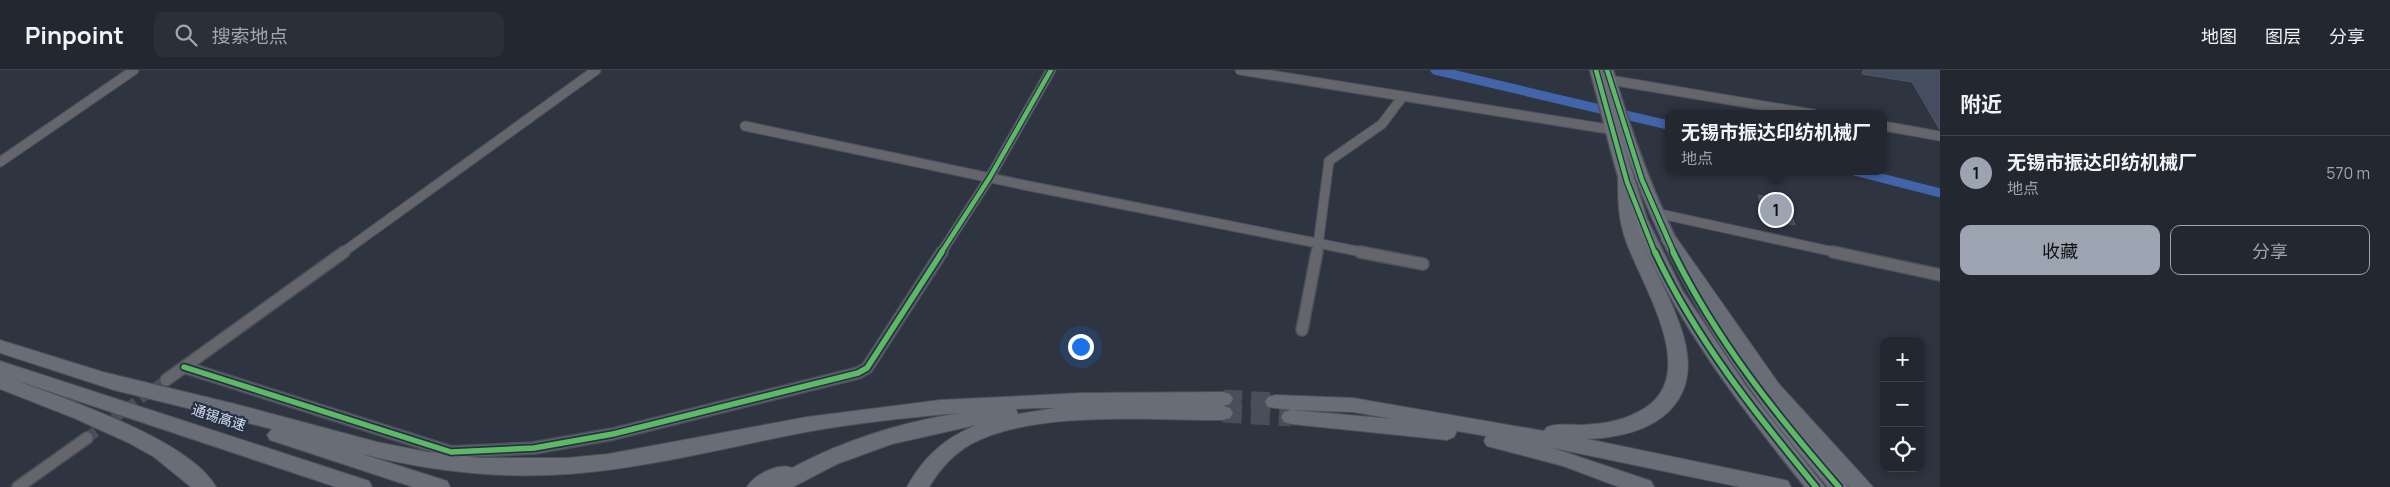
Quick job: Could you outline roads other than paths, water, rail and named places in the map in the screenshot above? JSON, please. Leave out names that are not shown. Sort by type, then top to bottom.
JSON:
[{"type":"highway","points":[[1290,417],[1455,428],[1582,433],[1614,430],[1642,421],[1662,408],[1674,394],[1681,376],[1677,344],[1650,281],[1627,219],[1626,177]]},
{"type":"highway","points":[[1669,240],[1772,389],[1840,466],[1862,487]]},
{"type":"highway","name":"通锡高速","points":[[0,346],[439,487]]},
{"type":"highway","name":"通锡高速","points":[[0,368],[361,487]]},
{"type":"highway","points":[[104,379],[252,416],[365,448],[455,464],[529,467],[619,460],[756,432],[848,418],[980,405],[1066,407],[1223,406]]},
{"type":"highway","points":[[0,382],[80,413],[147,444],[188,469],[206,487]]},
{"type":"highway","points":[[1275,402],[1353,405],[1486,435],[1632,459],[1780,487]]},
{"type":"highway","points":[[770,485],[822,454],[883,430],[968,412],[1066,407]]},
{"type":"highway","points":[[918,487],[935,460],[966,437],[1066,407]]},
{"type":"highway","points":[[1455,428],[1567,459],[1643,487]]},
{"type":"highway","points":[[1632,459],[1748,487]]},
{"type":"main road","points":[[1596,70],[1656,212],[1690,284],[1723,338],[1773,407],[1838,487]]},
{"type":"main road","points":[[1608,75],[1626,177],[1640,218],[1657,256],[1712,350],[1746,399],[1816,487]]},
{"type":"street","points":[[0,162],[134,70]]},
{"type":"street","points":[[166,380],[596,70]]},
{"type":"street","points":[[184,367],[451,452],[534,448],[632,430],[858,373],[867,368],[990,177],[1051,70]]},
{"type":"street","points":[[1240,70],[1403,96],[1614,114]]},
{"type":"street","points":[[1608,75],[1792,110]]},
{"type":"street","points":[[1302,330],[1318,242],[1329,162],[1334,156],[1378,130],[1397,108],[1403,96]]},
{"type":"street","points":[[745,126],[1423,264]]},
{"type":"street","points":[[1887,127],[1940,136]]},
{"type":"street","points":[[1656,212],[1940,275]]},
{"type":"street","points":[[18,487],[87,438]]},
{"type":"waterway","points":[[1435,70],[1665,124]]},
{"type":"waterway","points":[[1870,175],[1940,193]]},
{"type":"tunnel","points":[[87,438],[166,380]]},
{"type":"tunnel","points":[[1223,399],[1275,402]]},
{"type":"tunnel","points":[[1223,413],[1291,417]]},
{"type":"place","name":"无锡市振达印纺机械厂","points":[[1776,210]]}]
